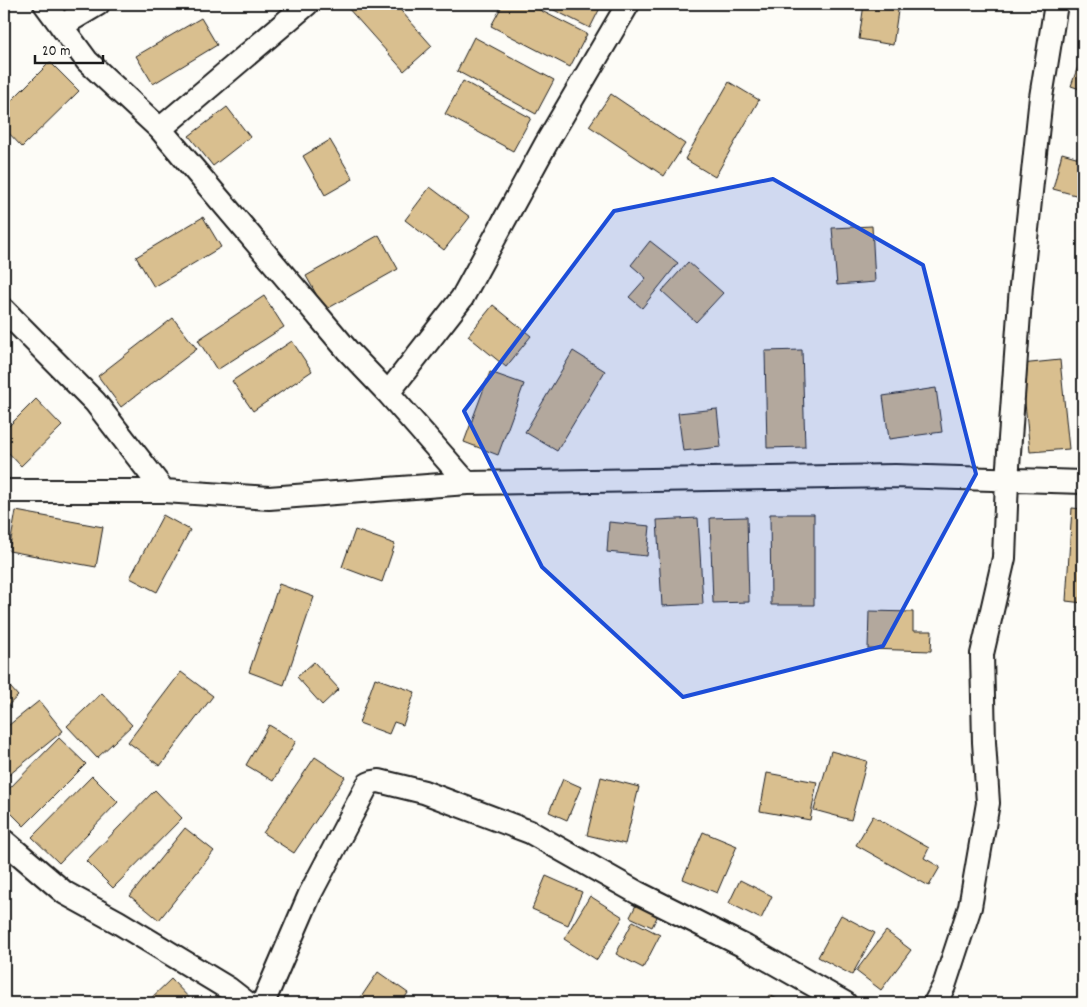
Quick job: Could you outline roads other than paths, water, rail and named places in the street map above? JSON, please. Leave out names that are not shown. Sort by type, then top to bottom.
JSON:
[{"type":"street","points":[[45,4],[87,61],[160,129],[348,351],[388,393],[467,483]]},
{"type":"street","points":[[60,26],[98,4]]},
{"type":"street","points":[[160,129],[307,4]]},
{"type":"street","points":[[388,393],[462,298],[547,142],[628,4]]},
{"type":"street","points":[[935,1003],[944,986],[970,907],[988,803],[984,742],[982,654],[1004,558],[1007,480],[1021,286],[1041,97],[1056,4]]},
{"type":"street","points":[[4,310],[95,402],[164,491]]},
{"type":"street","points":[[4,491],[164,491],[269,498],[467,483],[895,476],[1083,482]]},
{"type":"street","points":[[263,1003],[310,894],[368,784],[380,781],[424,792],[530,832],[638,893],[746,947],[845,1003]]},
{"type":"street","points":[[4,842],[65,893],[118,922],[228,989],[247,1003]]}]
